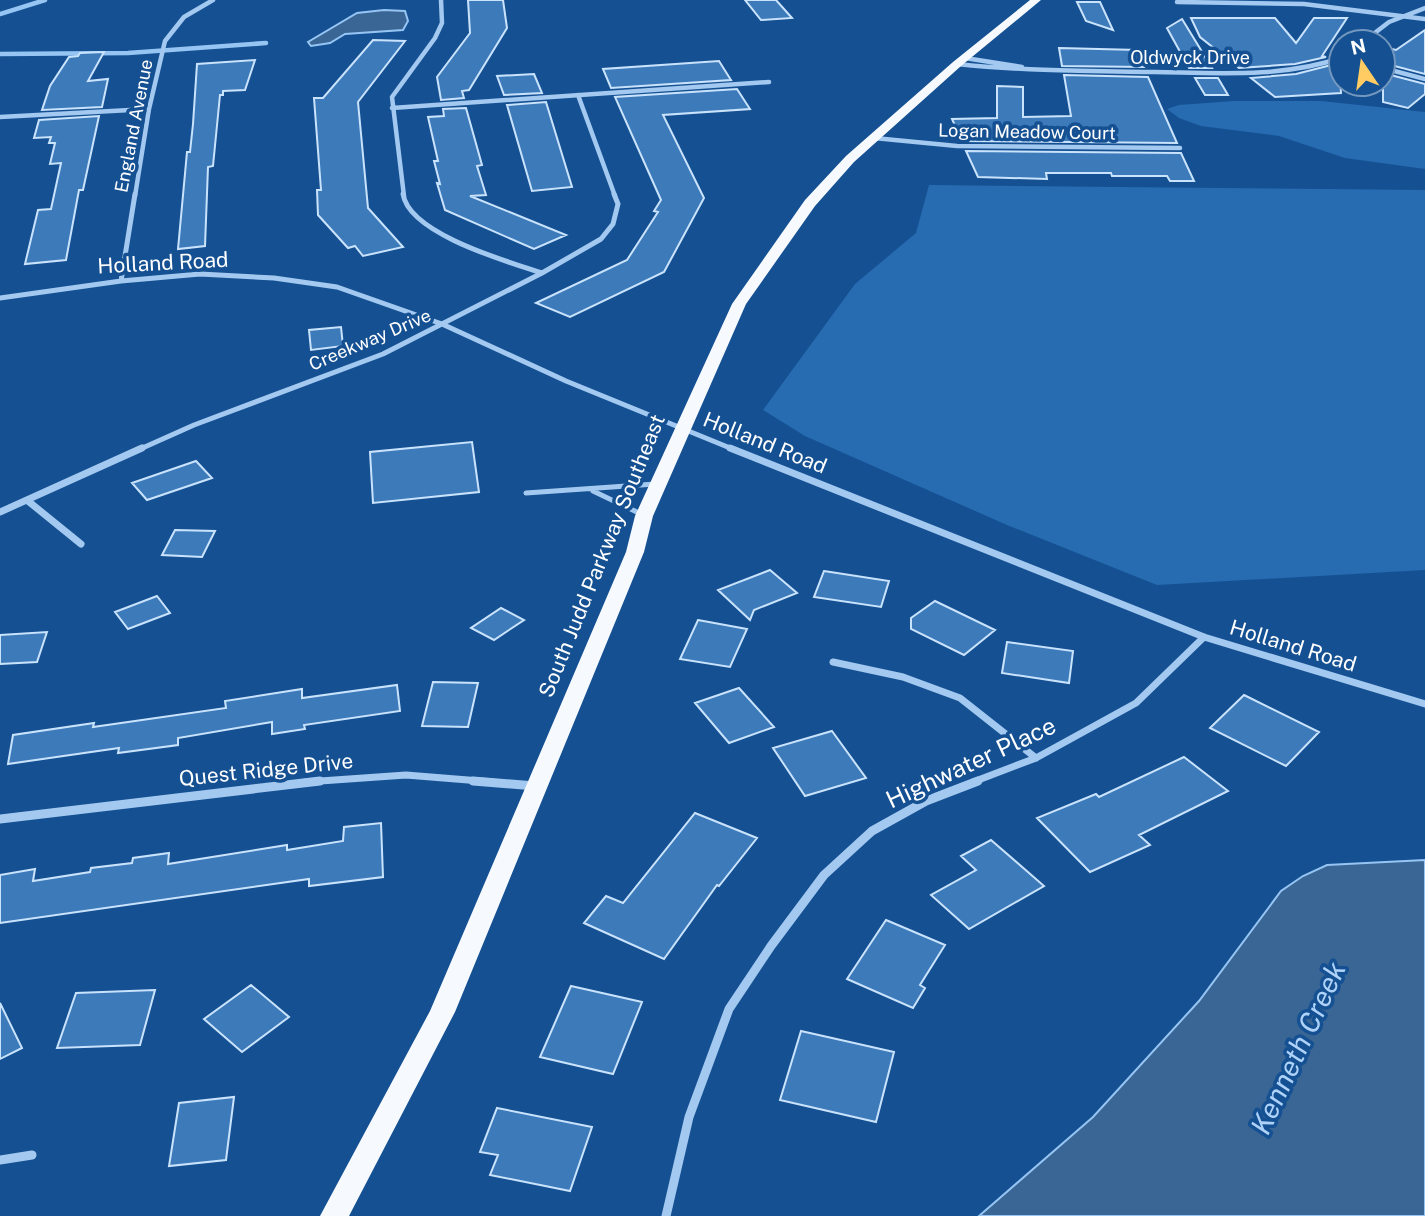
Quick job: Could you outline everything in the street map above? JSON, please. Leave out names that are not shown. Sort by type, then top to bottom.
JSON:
[{"type":"highway","name":"South Judd Parkway Southeast","points":[[334,1216],[442,1012],[635,552],[644,516],[739,304],[810,203],[850,159],[961,61],[1036,0]]},
{"type":"street","name":"England Avenue","points":[[121,281],[149,109],[164,41],[184,17],[213,0]]},
{"type":"street","points":[[441,0],[442,23],[438,31],[392,97],[404,199],[411,210],[436,230],[472,248],[542,273]]},
{"type":"street","points":[[1177,2],[1304,4],[1425,19]]},
{"type":"street","points":[[1381,28],[1404,15],[1425,8]]},
{"type":"street","name":"Oldwyck Drive","points":[[961,61],[1011,70],[1265,72],[1327,63]]},
{"type":"street","name":"Oldwyck Drive","points":[[961,61],[1036,69]]},
{"type":"street","points":[[1397,72],[1425,79]]},
{"type":"street","points":[[392,108],[769,82]]},
{"type":"street","name":"Creekway Drive","points":[[0,512],[194,425],[383,354],[542,273],[601,239],[613,224],[618,204],[578,95]]},
{"type":"street","points":[[0,117],[149,109]]},
{"type":"street","name":"Logan Meadow Court","points":[[874,138],[957,146],[1180,148]]},
{"type":"street","name":"Holland Road","points":[[0,298],[121,281],[200,274],[274,278],[337,286],[442,324],[566,381],[682,429],[1204,637],[1425,704]]},
{"type":"street","points":[[28,501],[81,544]]},
{"type":"street","name":"Highwater Place","points":[[666,1216],[689,1117],[729,1009],[771,946],[824,875],[872,831],[926,801],[1036,758],[1136,703],[1204,637]]},
{"type":"street","points":[[833,662],[902,677],[960,698],[1036,758]]},
{"type":"street","name":"Quest Ridge Drive","points":[[0,819],[326,780],[406,775],[536,786]]},
{"type":"street","points":[[0,1160],[32,1155]]},
{"type":"lane","points":[[526,493],[659,483]]},
{"type":"lane","points":[[590,489],[644,516]]},
{"type":"shaded area","points":[[1234,101],[1321,101],[1425,112],[1425,169],[1345,158],[1279,136],[1201,126],[1179,118],[1167,109],[1179,105]]},
{"type":"shaded area","points":[[929,185],[1425,190],[1425,570],[1157,585],[1007,525],[805,436],[763,410],[855,284],[916,233]]},
{"type":"water","points":[[405,11],[408,21],[403,30],[345,34],[330,43],[311,46],[308,42],[357,13]]},
{"type":"water","name":"Kenneth Creek","points":[[1425,860],[1425,1216],[979,1216],[1093,1117],[1199,1001],[1281,891],[1303,876],[1327,865]]},
{"type":"building","points":[[468,0],[503,0],[507,28],[469,90],[462,91],[464,98],[441,100],[437,77],[470,33]]},
{"type":"building","points":[[745,0],[776,0],[792,18],[761,20]]},
{"type":"building","points":[[1077,2],[1100,2],[1113,30],[1086,21]]},
{"type":"building","points":[[1191,18],[1275,18],[1296,43],[1314,18],[1347,18],[1340,28],[1327,28],[1327,48],[1322,56],[1326,57],[1295,64],[1239,68],[1200,37]]},
{"type":"building","points":[[1182,19],[1212,68],[1189,68],[1167,28]]},
{"type":"building","points":[[1425,30],[1425,74],[1397,67],[1397,49]]},
{"type":"building","points":[[373,40],[405,41],[358,102],[368,208],[403,247],[363,256],[355,246],[348,248],[318,215],[317,190],[321,190],[314,98],[323,98]]},
{"type":"building","points":[[1059,48],[1138,50],[1144,67],[1062,66]]},
{"type":"building","points":[[104,52],[88,81],[108,79],[102,107],[42,110],[50,86],[69,57],[78,56],[80,53]]},
{"type":"building","points":[[255,60],[245,90],[223,91],[223,95],[220,95],[213,166],[208,167],[205,246],[178,249],[187,152],[190,152],[193,124],[197,64]]},
{"type":"building","points":[[719,61],[731,80],[611,88],[603,69]]},
{"type":"building","points":[[1327,66],[1327,94],[1275,97],[1251,78],[1296,74]]},
{"type":"building","points":[[534,74],[542,93],[504,95],[497,76]]},
{"type":"building","points":[[1064,75],[1148,77],[1177,143],[962,141],[952,119],[997,118],[997,86],[1023,87],[1023,117],[1071,116]]},
{"type":"building","points":[[1397,77],[1425,84],[1425,94],[1408,108],[1383,102],[1383,98],[1397,98]]},
{"type":"building","points":[[1195,78],[1218,78],[1228,95],[1205,95]]},
{"type":"building","points":[[737,89],[750,109],[663,115],[704,198],[664,272],[570,317],[536,303],[627,260],[658,212],[654,211],[661,200],[615,97]]},
{"type":"building","points":[[546,102],[572,187],[532,191],[507,105]]},
{"type":"building","points":[[466,108],[482,165],[477,166],[486,195],[470,196],[566,235],[534,249],[445,210],[437,183],[440,184],[434,161],[438,161],[428,117],[444,116],[443,109]]},
{"type":"building","points":[[99,116],[83,190],[79,190],[66,260],[25,264],[38,210],[51,209],[61,163],[50,164],[55,143],[49,143],[51,137],[34,138],[39,120]]},
{"type":"building","points":[[966,151],[1181,153],[1194,181],[1170,181],[1167,176],[1112,176],[1111,173],[1046,173],[1047,179],[978,177]]},
{"type":"building","points":[[341,327],[343,346],[311,350],[309,330]]},
{"type":"building","points":[[472,442],[479,492],[373,503],[370,452]]},
{"type":"building","points":[[196,461],[212,478],[147,500],[132,483]]},
{"type":"building","points":[[175,530],[215,531],[202,557],[162,555]]},
{"type":"building","points":[[770,570],[797,593],[754,610],[750,620],[718,590]]},
{"type":"building","points":[[824,571],[889,581],[881,607],[814,597]]},
{"type":"building","points":[[157,596],[170,613],[128,629],[115,612]]},
{"type":"building","points":[[935,601],[995,630],[964,655],[911,629],[911,618]]},
{"type":"building","points":[[501,608],[524,620],[494,640],[471,628]]},
{"type":"building","points":[[698,620],[747,629],[730,667],[680,659]]},
{"type":"building","points":[[47,632],[37,662],[0,664],[0,635]]},
{"type":"building","points":[[1007,642],[1073,651],[1069,683],[1002,673]]},
{"type":"building","points":[[433,682],[478,683],[468,727],[422,726]]},
{"type":"building","points":[[397,685],[400,711],[304,725],[305,729],[272,734],[272,722],[178,738],[178,745],[118,753],[119,748],[8,764],[13,735],[94,723],[93,727],[226,708],[225,701],[302,689],[302,698]]},
{"type":"building","points":[[739,688],[774,727],[729,743],[695,703]]},
{"type":"building","points":[[1244,695],[1319,732],[1286,766],[1210,728]]},
{"type":"building","points":[[832,731],[866,778],[805,796],[773,748]]},
{"type":"building","points":[[1184,757],[1228,791],[1139,835],[1150,845],[1090,872],[1037,818],[1096,794],[1099,797]]},
{"type":"building","points":[[695,813],[757,838],[719,886],[717,885],[664,959],[584,923],[606,896],[623,903]]},
{"type":"building","points":[[381,823],[383,877],[309,886],[309,879],[0,923],[0,875],[35,869],[33,881],[90,872],[91,868],[132,863],[133,858],[169,853],[168,864],[287,845],[287,850],[343,841],[344,827]]},
{"type":"building","points":[[991,840],[1044,886],[969,929],[931,895],[976,870],[961,856]]},
{"type":"building","points":[[886,920],[945,945],[920,985],[925,988],[913,1008],[847,979]]},
{"type":"building","points":[[251,985],[289,1017],[242,1052],[204,1019]]},
{"type":"building","points":[[571,986],[642,1002],[613,1074],[540,1057]]},
{"type":"building","points":[[155,990],[140,1045],[57,1048],[76,993]]},
{"type":"building","points":[[0,1003],[22,1048],[0,1059]]},
{"type":"building","points":[[801,1031],[894,1052],[876,1122],[780,1100]]},
{"type":"building","points":[[234,1097],[226,1160],[169,1166],[179,1103]]},
{"type":"building","points":[[497,1108],[592,1127],[570,1191],[490,1175],[498,1155],[480,1152]]},
{"type":"waterway","points":[[0,14],[45,0]]},
{"type":"waterway","points":[[0,54],[128,53],[266,43]]}]
